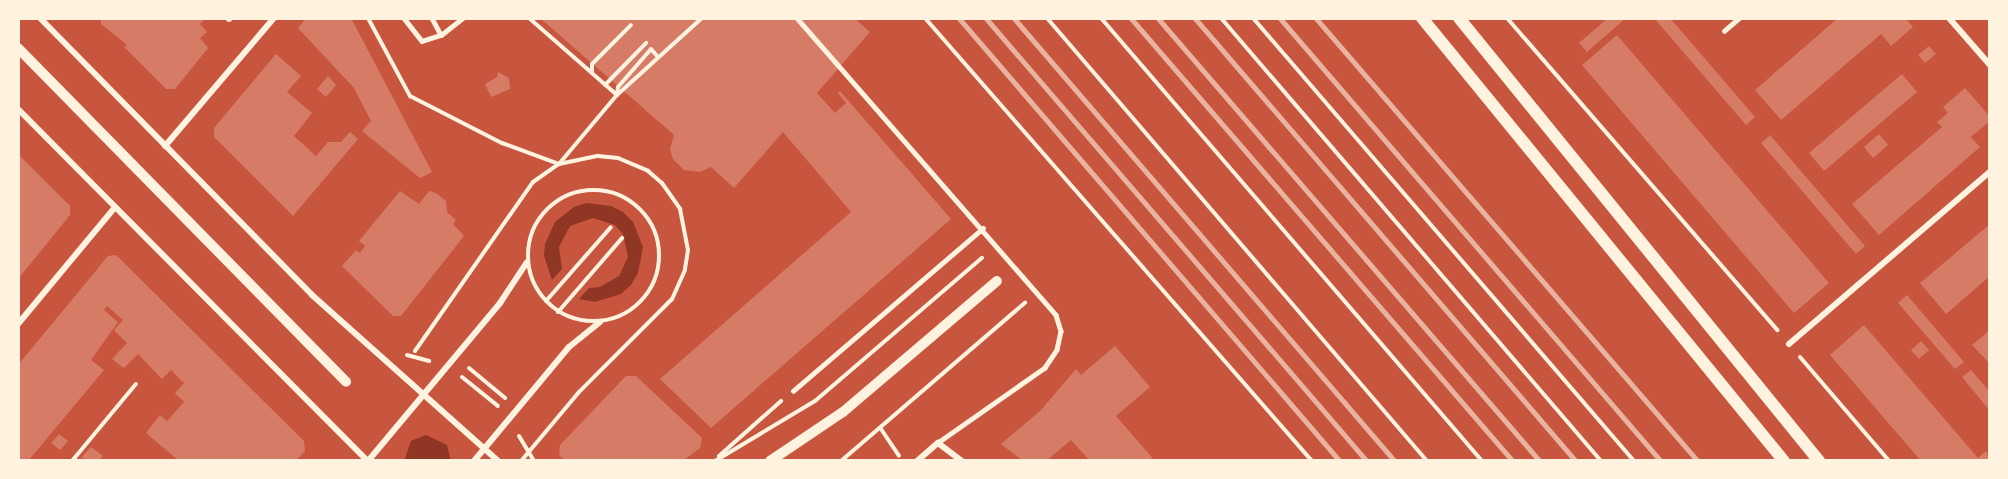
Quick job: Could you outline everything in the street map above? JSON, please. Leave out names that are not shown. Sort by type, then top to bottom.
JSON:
[{"type":"main road","points":[[1422,18],[1784,461]]},
{"type":"main road","points":[[1459,18],[1818,461]]},
{"type":"street","points":[[40,18],[312,296],[498,461]]},
{"type":"street","points":[[165,146],[274,18]]},
{"type":"street","points":[[1949,18],[1990,65]]},
{"type":"street","points":[[18,48],[346,382]]},
{"type":"street","points":[[18,109],[368,461],[456,357],[527,262]]},
{"type":"street","points":[[1789,344],[1990,172]]},
{"type":"street","points":[[18,324],[115,207]]},
{"type":"street","points":[[770,461],[843,412],[997,281]]},
{"type":"street","points":[[474,461],[569,347],[600,322]]},
{"type":"street","points":[[917,461],[938,443],[962,461]]},
{"type":"lane","points":[[404,18],[422,41],[441,35],[462,18]]},
{"type":"lane","points":[[432,18],[441,35]]},
{"type":"lane","points":[[797,18],[983,228],[1056,315],[1061,331],[1057,350],[1045,368],[938,443]]},
{"type":"lane","points":[[1724,31],[1739,18]]},
{"type":"lane","points":[[597,189],[620,194],[640,207],[654,227],[660,250],[658,273],[647,295],[630,312],[600,322],[580,321],[558,312],[546,302],[532,282],[527,262],[529,240],[538,219],[553,203],[572,192],[597,189]]},
{"type":"lane","points":[[793,391],[983,228]]},
{"type":"path","points":[[368,18],[410,96],[502,143],[559,164],[598,156],[618,159],[648,171],[662,183],[680,209],[688,250],[685,270],[672,299],[609,360],[521,461]]},
{"type":"path","points":[[529,18],[617,95]]},
{"type":"path","points":[[415,351],[533,182],[559,164],[617,95],[625,92],[657,56],[702,18]]},
{"type":"path","points":[[925,18],[1312,461]]},
{"type":"path","points":[[1047,18],[1427,461]]},
{"type":"path","points":[[1101,18],[1482,461]]},
{"type":"path","points":[[1221,18],[1601,461]]},
{"type":"path","points":[[1253,18],[1634,461]]},
{"type":"path","points":[[1507,18],[1889,461]]},
{"type":"path","points":[[592,73],[592,64],[631,25]]},
{"type":"path","points":[[605,85],[646,43]]},
{"type":"path","points":[[617,95],[618,87],[651,49],[657,56]]},
{"type":"path","points":[[546,302],[611,227]]},
{"type":"path","points":[[558,312],[622,238]]},
{"type":"path","points":[[841,461],[881,429],[1033,296]]},
{"type":"path","points":[[456,357],[517,408]]},
{"type":"path","points":[[448,367],[510,416],[527,454],[534,461]]},
{"type":"path","points":[[72,461],[136,384]]},
{"type":"path","points":[[714,461],[793,391]]},
{"type":"path","points":[[881,429],[903,461]]},
{"type":"shaded area","points":[[586,203],[611,206],[623,212],[633,222],[643,247],[638,273],[631,285],[621,294],[595,302],[579,299],[589,288],[600,287],[619,276],[628,257],[623,234],[615,225],[593,218],[570,226],[559,247],[562,269],[552,280],[544,256],[545,244],[555,222],[574,207]]},
{"type":"shaded area","points":[[426,435],[447,445],[451,461],[404,461],[411,441]]},
{"type":"building","points":[[101,18],[206,18],[200,24],[207,32],[200,38],[208,48],[175,89],[166,89],[124,47],[127,45],[101,24]]},
{"type":"building","points":[[306,18],[351,18],[432,172],[420,178],[362,131],[371,121],[354,88],[298,28]]},
{"type":"building","points":[[540,18],[854,18],[870,32],[817,93],[835,113],[846,103],[838,93],[840,91],[951,219],[711,428],[660,379],[851,212],[783,132],[734,188],[711,167],[700,172],[684,170],[673,159],[670,149],[674,135]]},
{"type":"building","points":[[1608,18],[1626,18],[1587,52],[1579,43]]},
{"type":"building","points":[[1654,18],[1670,18],[1755,117],[1746,125]]},
{"type":"building","points":[[1838,18],[1905,18],[1913,27],[1891,46],[1881,34],[1781,120],[1755,90]]},
{"type":"building","points":[[1617,35],[1829,283],[1794,313],[1582,65]]},
{"type":"building","points":[[1929,46],[1936,54],[1925,63],[1918,55]]},
{"type":"building","points":[[276,54],[301,76],[287,92],[312,113],[294,136],[316,156],[328,142],[341,142],[350,132],[358,139],[293,216],[214,137],[214,128]]},
{"type":"building","points":[[498,72],[509,78],[510,89],[491,97],[485,84],[497,77]]},
{"type":"building","points":[[1902,74],[1917,92],[1824,171],[1809,153]]},
{"type":"building","points":[[328,76],[336,85],[326,97],[317,89]]},
{"type":"building","points":[[1965,88],[1990,117],[1990,121],[1971,137],[1980,147],[1879,235],[1852,204],[1942,127],[1937,122],[1948,113],[1943,107]]},
{"type":"building","points":[[1879,134],[1888,145],[1873,158],[1864,147]]},
{"type":"building","points":[[1770,135],[1865,246],[1856,254],[1761,143]]},
{"type":"building","points":[[18,154],[70,206],[70,215],[18,279]]},
{"type":"building","points":[[400,191],[419,204],[429,191],[436,193],[446,201],[447,212],[456,220],[453,224],[464,236],[401,316],[393,316],[342,266],[356,250],[360,253],[365,246],[359,241]]},
{"type":"building","points":[[1990,224],[1990,276],[1946,314],[1920,283]]},
{"type":"building","points":[[116,255],[304,441],[305,451],[296,461],[179,461],[146,433],[160,415],[167,421],[184,402],[175,393],[184,383],[171,370],[162,379],[138,354],[124,368],[112,359],[127,343],[114,330],[123,320],[107,306],[104,310],[118,322],[91,360],[104,370],[28,461],[18,461],[18,365],[108,256]]},
{"type":"building","points":[[1907,295],[1964,362],[1955,369],[1898,303]]},
{"type":"building","points":[[1864,325],[1978,458],[1986,451],[1990,461],[1921,461],[1830,355]]},
{"type":"building","points":[[1990,330],[1990,360],[1988,362],[1972,345]]},
{"type":"building","points":[[1921,341],[1929,350],[1919,359],[1911,350]]},
{"type":"building","points":[[1115,346],[1150,387],[1116,416],[1155,461],[1090,461],[1071,440],[1046,461],[1023,461],[1001,444],[1041,410],[1076,369],[1081,375]]},
{"type":"building","points":[[1971,370],[1990,392],[1990,411],[1962,377]]},
{"type":"building","points":[[626,376],[636,376],[702,438],[700,448],[683,461],[566,461],[559,455],[560,445]]},
{"type":"building","points":[[59,434],[68,441],[60,450],[51,443]]},
{"type":"building","points":[[91,447],[103,456],[99,461],[81,458]]},
{"type":"railway","points":[[959,18],[1340,461]]},
{"type":"railway","points":[[986,18],[1367,461]]},
{"type":"railway","points":[[1014,18],[1395,461]]},
{"type":"railway","points":[[1131,18],[1513,461]]},
{"type":"railway","points":[[1158,18],[1540,461]]},
{"type":"railway","points":[[1195,18],[1576,461]]},
{"type":"railway","points":[[1280,18],[1661,461]]},
{"type":"railway","points":[[1316,18],[1698,461]]}]
